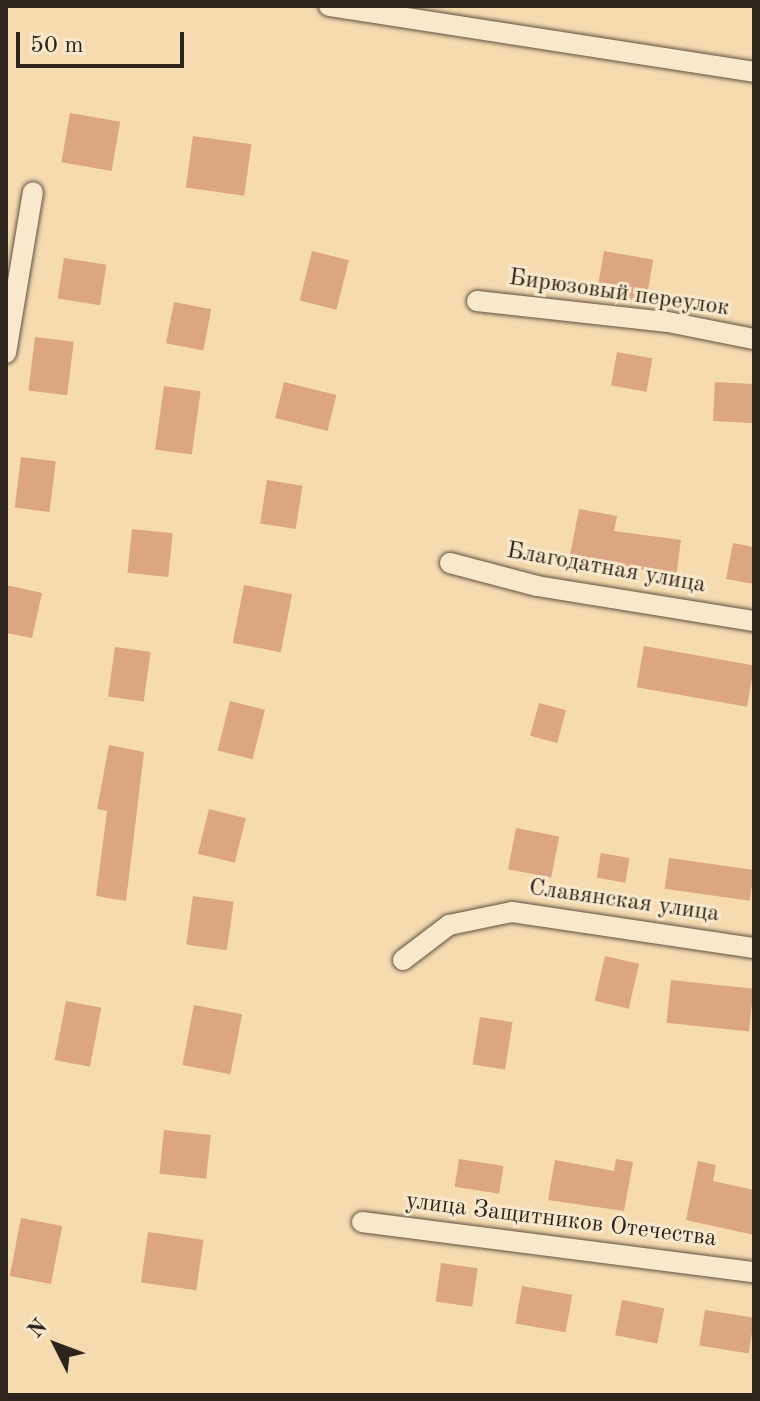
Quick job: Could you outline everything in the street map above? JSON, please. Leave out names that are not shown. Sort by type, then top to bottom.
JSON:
[{"type":"street","points":[[329,6],[754,72]]},
{"type":"street","points":[[6,353],[33,192]]},
{"type":"street","name":"Бирюзовый переулок","points":[[477,301],[668,322],[754,339]]},
{"type":"street","name":"Благодатная улица","points":[[450,563],[537,586],[754,621]]},
{"type":"street","name":"Славянская улица","points":[[403,960],[449,925],[512,912],[754,948]]},
{"type":"street","name":"улица Защитников Отечества","points":[[362,1222],[754,1272]]},
{"type":"building","points":[[70,113],[120,122],[112,171],[61,162]]},
{"type":"building","points":[[193,136],[251,144],[244,196],[186,187]]},
{"type":"building","points":[[312,251],[349,260],[337,310],[300,300]]},
{"type":"building","points":[[604,251],[653,260],[646,302],[597,293]]},
{"type":"building","points":[[64,258],[106,265],[100,305],[58,298]]},
{"type":"building","points":[[174,302],[211,309],[203,350],[166,343]]},
{"type":"building","points":[[35,337],[74,342],[67,395],[28,391]]},
{"type":"building","points":[[617,352],[652,358],[647,392],[611,385]]},
{"type":"building","points":[[284,382],[336,395],[327,431],[275,418]]},
{"type":"building","points":[[715,382],[754,384],[752,423],[713,421]]},
{"type":"building","points":[[164,386],[201,391],[192,455],[155,449]]},
{"type":"building","points":[[21,457],[56,461],[50,512],[15,508]]},
{"type":"building","points":[[267,480],[303,486],[296,529],[260,523]]},
{"type":"building","points":[[579,509],[617,516],[614,531],[681,540],[676,577],[570,555]]},
{"type":"building","points":[[132,529],[173,533],[168,577],[127,573]]},
{"type":"building","points":[[733,543],[754,547],[754,584],[726,579]]},
{"type":"building","points":[[6,585],[42,593],[32,638],[6,633]]},
{"type":"building","points":[[244,585],[292,594],[281,652],[233,643]]},
{"type":"building","points":[[644,646],[754,665],[747,707],[637,687]]},
{"type":"building","points":[[115,647],[151,652],[144,702],[108,697]]},
{"type":"building","points":[[230,701],[265,710],[253,759],[218,750]]},
{"type":"building","points":[[539,703],[566,710],[557,743],[530,736]]},
{"type":"building","points":[[109,745],[144,752],[126,901],[96,896],[107,811],[97,809]]},
{"type":"building","points":[[209,809],[246,818],[235,863],[198,854]]},
{"type":"building","points":[[516,828],[559,836],[551,878],[508,869]]},
{"type":"building","points":[[601,853],[630,858],[625,883],[597,878]]},
{"type":"building","points":[[669,858],[754,870],[750,901],[665,889]]},
{"type":"building","points":[[193,896],[234,902],[227,950],[186,945]]},
{"type":"building","points":[[605,956],[639,964],[629,1009],[595,1001]]},
{"type":"building","points":[[671,980],[754,989],[749,1031],[667,1023]]},
{"type":"building","points":[[66,1001],[101,1008],[90,1067],[55,1060]]},
{"type":"building","points":[[194,1005],[242,1014],[230,1074],[182,1065]]},
{"type":"building","points":[[480,1017],[513,1022],[505,1070],[472,1064]]},
{"type":"building","points":[[164,1130],[211,1135],[206,1179],[159,1174]]},
{"type":"building","points":[[459,1159],[503,1166],[499,1194],[455,1187]]},
{"type":"building","points":[[616,1159],[633,1162],[624,1211],[548,1200],[555,1160],[614,1171]]},
{"type":"building","points":[[698,1161],[716,1165],[713,1181],[754,1190],[754,1235],[686,1220]]},
{"type":"building","points":[[21,1218],[62,1226],[51,1284],[10,1276]]},
{"type":"building","points":[[148,1232],[203,1240],[196,1290],[141,1283]]},
{"type":"building","points":[[441,1263],[478,1268],[472,1307],[436,1302]]},
{"type":"building","points":[[522,1286],[572,1295],[566,1332],[515,1323]]},
{"type":"building","points":[[622,1300],[664,1308],[657,1344],[615,1335]]},
{"type":"building","points":[[705,1310],[754,1318],[749,1353],[699,1346]]}]
